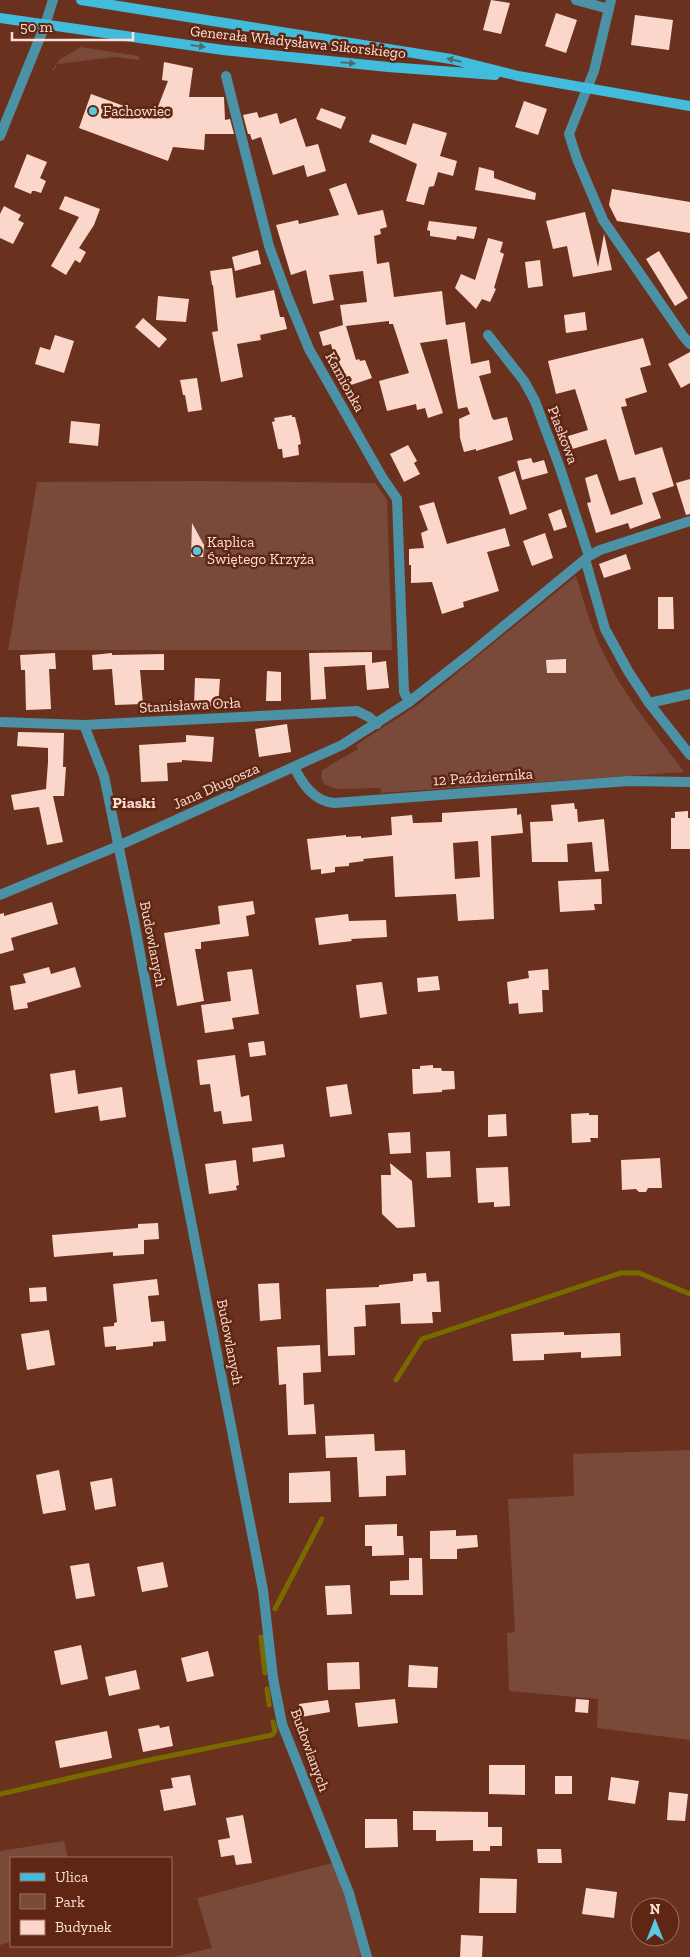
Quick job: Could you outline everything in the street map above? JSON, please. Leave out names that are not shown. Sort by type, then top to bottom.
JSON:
[{"type":"main road","name":"Generała Władysława Sikorskiego","points":[[81,0],[451,59],[518,76],[690,106]]},
{"type":"main road","name":"Generała Władysława Sikorskiego","points":[[0,18],[223,50],[388,67],[518,76]]},
{"type":"street","points":[[0,136],[45,25],[53,0]]},
{"type":"street","points":[[576,0],[610,5],[589,88],[578,108],[569,134],[577,159],[603,220],[688,338]]},
{"type":"street","name":"Kamionka","points":[[226,76],[269,246],[288,298],[309,349],[382,477],[397,499],[404,692],[409,702]]},
{"type":"street","name":"Piaskowa","points":[[488,335],[524,381],[532,396],[560,468],[587,557],[606,629],[628,671],[649,703],[690,755]]},
{"type":"street","points":[[409,702],[587,557],[600,550],[690,521]]},
{"type":"street","points":[[649,703],[690,694]]},
{"type":"street","name":"Jana Długosza","points":[[0,895],[118,846],[342,745],[409,702]]},
{"type":"street","name":"Stanisława Orła","points":[[0,722],[84,725],[357,711],[369,717],[377,724]]},
{"type":"street","name":"Budowlanych","points":[[84,725],[104,776],[134,921],[263,1590],[282,1724],[349,1893],[367,1957]]},
{"type":"street","name":"12 Października","points":[[294,767],[303,784],[319,800],[334,803],[628,781],[690,782]]},
{"type":"green space","points":[[81,47],[139,56],[139,60],[115,57],[57,64],[54,71],[52,70],[60,59]]},
{"type":"green space","points":[[37,482],[375,483],[387,500],[392,650],[8,650]]},
{"type":"green space","points":[[576,576],[595,634],[611,668],[640,714],[684,772],[381,793],[381,788],[336,789],[324,784],[321,777],[322,770],[358,749],[356,745],[419,704]]},
{"type":"green space","points":[[690,1450],[690,1740],[597,1728],[598,1699],[509,1691],[507,1633],[515,1632],[508,1499],[574,1496],[573,1454]]},
{"type":"green space","points":[[64,1841],[68,1857],[10,1857],[10,1942],[0,1945],[0,1851]]},
{"type":"green space","points":[[332,1863],[348,1902],[364,1955],[356,1957],[173,1957],[212,1948],[197,1898]]},
{"type":"building","points":[[491,0],[510,3],[501,34],[483,30]]},
{"type":"building","points":[[556,13],[577,20],[566,53],[545,46]]},
{"type":"building","points":[[635,15],[673,20],[669,50],[631,45]]},
{"type":"building","points":[[164,62],[193,68],[189,97],[224,97],[225,120],[230,119],[234,134],[205,134],[204,150],[173,147],[168,161],[79,128],[91,94],[154,117],[168,81],[162,80]]},
{"type":"building","points":[[524,101],[547,109],[538,135],[515,127]]},
{"type":"building","points":[[321,108],[346,117],[341,129],[316,119]]},
{"type":"building","points":[[257,112],[259,118],[277,113],[280,124],[296,118],[306,147],[318,144],[326,171],[307,177],[304,165],[273,175],[261,137],[252,140],[250,134],[248,134],[243,115]]},
{"type":"building","points":[[413,123],[447,133],[440,156],[457,161],[453,176],[438,172],[434,186],[429,187],[424,205],[406,201],[417,164],[369,142],[372,134],[406,145]]},
{"type":"building","points":[[27,154],[47,162],[40,178],[46,181],[41,193],[32,191],[31,194],[14,187]]},
{"type":"building","points":[[479,167],[494,171],[494,178],[536,193],[535,200],[475,190]]},
{"type":"building","points":[[346,183],[358,215],[383,210],[387,227],[380,229],[381,234],[374,236],[377,264],[389,262],[394,297],[442,291],[446,325],[465,322],[471,364],[489,360],[491,373],[479,376],[492,418],[494,420],[507,417],[513,440],[476,451],[476,449],[464,452],[460,438],[459,419],[470,414],[467,407],[458,409],[447,339],[420,343],[443,413],[428,418],[425,408],[417,410],[416,404],[387,411],[379,381],[409,373],[393,324],[389,324],[389,321],[346,326],[356,360],[365,360],[372,378],[342,388],[331,344],[323,346],[319,332],[343,325],[340,305],[367,302],[363,271],[329,275],[334,300],[313,304],[306,270],[291,275],[276,225],[298,220],[299,224],[339,215],[329,189]]},
{"type":"building","points":[[612,189],[690,202],[690,233],[617,221],[609,205]]},
{"type":"building","points":[[65,196],[100,209],[94,225],[79,248],[86,252],[80,263],[75,260],[66,275],[51,266],[79,217],[59,209]]},
{"type":"building","points":[[4,206],[21,215],[18,220],[24,223],[13,244],[0,238],[0,214]]},
{"type":"building","points":[[585,212],[598,267],[604,234],[612,270],[573,277],[567,246],[553,249],[546,221]]},
{"type":"building","points":[[429,221],[477,227],[474,239],[457,236],[456,240],[430,236],[430,231],[427,230]]},
{"type":"building","points":[[488,238],[503,242],[500,252],[504,254],[494,288],[496,289],[490,302],[482,299],[476,309],[455,288],[461,274],[475,280]]},
{"type":"building","points":[[258,250],[261,264],[235,271],[232,257]]},
{"type":"building","points":[[659,251],[688,298],[675,306],[646,259]]},
{"type":"building","points":[[540,260],[543,286],[528,288],[525,262]]},
{"type":"building","points":[[232,268],[236,298],[274,290],[280,317],[284,317],[287,329],[260,335],[261,340],[237,344],[243,377],[221,382],[212,332],[218,331],[210,271]]},
{"type":"building","points":[[158,296],[189,299],[186,322],[156,320]]},
{"type":"building","points":[[585,312],[587,330],[566,333],[564,315]]},
{"type":"building","points":[[143,318],[167,339],[159,348],[135,327]]},
{"type":"building","points":[[55,335],[74,341],[64,373],[35,364],[40,347],[50,350]]},
{"type":"building","points":[[643,338],[651,365],[640,368],[647,392],[625,399],[627,406],[621,407],[635,455],[662,447],[674,486],[652,493],[661,518],[630,529],[628,523],[596,533],[587,503],[591,502],[585,478],[597,474],[611,515],[643,504],[635,477],[619,481],[606,439],[569,450],[565,437],[588,430],[575,389],[556,394],[548,361]]},
{"type":"building","points":[[690,352],[690,383],[681,388],[668,364]]},
{"type":"building","points":[[197,378],[202,410],[188,412],[180,380]]},
{"type":"building","points":[[292,415],[292,417],[295,417],[301,444],[298,445],[299,455],[283,458],[282,449],[278,449],[272,422],[275,421],[274,418]]},
{"type":"building","points":[[71,421],[100,424],[98,446],[69,443]]},
{"type":"building","points":[[408,445],[417,461],[414,463],[420,474],[404,482],[390,454]]},
{"type":"building","points":[[531,458],[533,463],[544,460],[548,473],[522,480],[517,461]]},
{"type":"building","points":[[515,471],[527,509],[510,515],[498,477]]},
{"type":"building","points":[[690,479],[690,514],[686,515],[676,483]]},
{"type":"building","points":[[434,502],[447,544],[505,528],[510,546],[487,552],[499,591],[463,602],[464,607],[442,614],[432,582],[411,583],[411,565],[409,565],[409,549],[424,548],[421,533],[428,530],[419,506]]},
{"type":"building","points":[[561,509],[567,527],[554,531],[548,514]]},
{"type":"building","name":"Kaplica Świętego Krzyża","points":[[192,523],[204,545],[203,557],[191,557]]},
{"type":"building","points":[[545,533],[553,558],[532,566],[523,541]]},
{"type":"building","points":[[626,554],[631,569],[604,578],[599,564]]},
{"type":"building","points":[[658,597],[673,597],[674,629],[658,629]]},
{"type":"building","points":[[372,652],[372,663],[386,661],[389,688],[367,690],[365,665],[324,667],[326,699],[311,700],[309,653]]},
{"type":"building","points":[[55,653],[56,669],[49,669],[51,709],[26,710],[25,670],[21,670],[20,655]]},
{"type":"building","points":[[112,653],[112,655],[164,654],[164,670],[140,670],[143,704],[115,705],[112,669],[93,670],[92,655]]},
{"type":"building","points":[[566,659],[566,673],[547,673],[546,660]]},
{"type":"building","points":[[267,671],[281,672],[281,701],[266,701]]},
{"type":"building","points":[[195,678],[220,679],[218,707],[194,705]]},
{"type":"building","points":[[287,724],[291,752],[259,757],[255,729]]},
{"type":"building","points":[[18,732],[64,733],[63,767],[66,767],[64,796],[53,796],[63,842],[47,845],[39,807],[14,810],[11,795],[46,789],[48,762],[48,748],[17,746]]},
{"type":"building","points":[[186,735],[214,737],[212,762],[182,760],[182,762],[167,763],[168,781],[141,782],[139,745],[186,742]]},
{"type":"building","points":[[574,803],[575,809],[577,809],[578,822],[604,819],[609,871],[595,872],[592,842],[567,844],[568,862],[532,862],[530,822],[553,821],[551,805]]},
{"type":"building","points":[[517,808],[517,815],[521,814],[523,833],[491,836],[494,919],[458,921],[456,894],[395,897],[393,856],[363,859],[364,861],[349,863],[349,866],[335,867],[335,872],[321,874],[321,869],[311,870],[307,839],[346,835],[346,837],[361,836],[361,838],[392,835],[391,817],[412,815],[413,823],[442,822],[442,813]],"holes":[[[478,841],[480,877],[455,879],[453,843]]]},
{"type":"building","points":[[688,811],[688,818],[690,818],[690,849],[671,849],[671,818],[675,818],[675,812]]},
{"type":"building","points":[[601,879],[602,904],[594,904],[595,910],[560,912],[558,881]]},
{"type":"building","points":[[253,901],[255,914],[246,916],[249,936],[201,942],[201,949],[195,949],[204,1001],[177,1006],[164,933],[220,924],[218,906]]},
{"type":"building","points":[[52,902],[58,924],[11,938],[14,950],[0,954],[0,914],[4,913],[4,916]]},
{"type":"building","points":[[348,914],[349,921],[386,920],[387,937],[351,939],[352,941],[319,945],[315,918]]},
{"type":"building","points":[[49,967],[51,974],[75,967],[81,987],[27,1003],[28,1008],[14,1010],[10,986],[26,983],[23,974]]},
{"type":"building","points":[[252,969],[259,1014],[232,1018],[234,1029],[205,1033],[201,1005],[231,1001],[227,972]]},
{"type":"building","points":[[548,969],[549,990],[542,990],[543,1012],[519,1014],[518,1003],[509,1004],[507,982],[529,978],[528,971]]},
{"type":"building","points":[[438,976],[440,990],[418,992],[417,978]]},
{"type":"building","points":[[382,982],[387,1014],[360,1018],[356,985]]},
{"type":"building","points":[[264,1041],[266,1055],[250,1057],[248,1043]]},
{"type":"building","points":[[235,1055],[241,1097],[249,1095],[252,1121],[223,1124],[221,1111],[214,1112],[210,1084],[200,1085],[197,1060]]},
{"type":"building","points":[[433,1065],[433,1068],[441,1068],[442,1071],[454,1071],[455,1089],[413,1094],[412,1069]]},
{"type":"building","points":[[75,1070],[78,1094],[122,1087],[126,1117],[100,1121],[98,1106],[55,1113],[50,1074]]},
{"type":"building","points":[[347,1084],[352,1114],[330,1117],[326,1087]]},
{"type":"building","points":[[589,1113],[589,1115],[598,1115],[598,1138],[590,1138],[591,1142],[572,1143],[571,1114]]},
{"type":"building","points":[[506,1114],[507,1136],[488,1137],[488,1115]]},
{"type":"building","points":[[410,1132],[411,1153],[390,1154],[388,1133]]},
{"type":"building","points":[[283,1144],[285,1157],[253,1162],[252,1148]]},
{"type":"building","points":[[450,1151],[451,1177],[427,1178],[426,1152]]},
{"type":"building","points":[[660,1158],[662,1188],[648,1188],[646,1192],[639,1192],[636,1189],[622,1190],[621,1160]]},
{"type":"building","points":[[236,1160],[239,1185],[236,1186],[237,1190],[209,1194],[205,1164]]},
{"type":"building","points":[[390,1163],[412,1181],[415,1227],[397,1228],[382,1214],[381,1175],[391,1175]]},
{"type":"building","points":[[508,1167],[510,1206],[494,1207],[494,1202],[478,1203],[476,1168]]},
{"type":"building","points":[[158,1223],[159,1239],[144,1240],[144,1254],[113,1256],[113,1252],[54,1257],[52,1235],[138,1228],[138,1224]]},
{"type":"building","points":[[426,1273],[427,1282],[439,1281],[441,1312],[432,1312],[433,1323],[401,1324],[400,1303],[365,1305],[366,1326],[354,1327],[355,1355],[328,1356],[326,1289],[379,1287],[379,1285],[413,1281],[413,1274]]},
{"type":"building","points":[[157,1279],[159,1295],[148,1296],[151,1322],[164,1321],[166,1341],[153,1342],[153,1346],[116,1350],[116,1346],[105,1347],[103,1327],[114,1326],[114,1323],[117,1322],[113,1284]]},
{"type":"building","points":[[279,1283],[281,1319],[260,1321],[258,1284]]},
{"type":"building","points":[[46,1287],[47,1301],[30,1302],[29,1288]]},
{"type":"building","points":[[49,1330],[55,1365],[27,1370],[21,1334]]},
{"type":"building","points":[[564,1332],[564,1335],[620,1333],[621,1356],[581,1358],[581,1352],[544,1354],[544,1360],[513,1361],[511,1334]]},
{"type":"building","points":[[320,1345],[321,1372],[303,1373],[304,1405],[314,1404],[316,1434],[288,1435],[286,1384],[279,1385],[277,1347]]},
{"type":"building","points":[[374,1434],[375,1451],[405,1450],[406,1475],[386,1476],[386,1496],[359,1497],[357,1457],[326,1458],[325,1436]]},
{"type":"building","points":[[59,1470],[66,1510],[43,1514],[36,1475]]},
{"type":"building","points":[[330,1471],[331,1502],[289,1503],[289,1473]]},
{"type":"building","points":[[112,1478],[116,1506],[95,1510],[90,1482]]},
{"type":"building","points":[[397,1524],[397,1536],[403,1536],[404,1555],[372,1556],[372,1546],[365,1546],[365,1525]]},
{"type":"building","points":[[456,1530],[456,1536],[477,1535],[478,1547],[457,1549],[457,1559],[430,1559],[430,1531]]},
{"type":"building","points":[[409,1558],[422,1558],[423,1595],[390,1595],[390,1581],[409,1580]]},
{"type":"building","points":[[163,1562],[168,1587],[142,1592],[137,1567]]},
{"type":"building","points":[[89,1563],[95,1596],[76,1599],[70,1566]]},
{"type":"building","points":[[350,1585],[352,1614],[327,1615],[325,1586]]},
{"type":"building","points":[[81,1645],[88,1679],[61,1685],[54,1651]]},
{"type":"building","points":[[208,1651],[214,1676],[187,1682],[181,1658]]},
{"type":"building","points":[[359,1662],[360,1689],[328,1690],[327,1663]]},
{"type":"building","points":[[409,1665],[438,1667],[437,1688],[408,1687]]},
{"type":"building","points":[[136,1670],[140,1689],[109,1696],[105,1677]]},
{"type":"building","points":[[395,1699],[398,1723],[358,1727],[355,1703]]},
{"type":"building","points":[[576,1699],[589,1700],[588,1713],[575,1712]]},
{"type":"building","points":[[328,1700],[330,1712],[301,1717],[299,1704]]},
{"type":"building","points":[[159,1725],[160,1728],[169,1726],[173,1746],[143,1752],[138,1729]]},
{"type":"building","points":[[107,1731],[112,1758],[60,1768],[55,1741]]},
{"type":"building","points":[[489,1765],[525,1765],[525,1795],[489,1794]]},
{"type":"building","points":[[190,1775],[196,1805],[164,1811],[160,1790],[173,1788],[171,1778]]},
{"type":"building","points":[[555,1776],[572,1776],[572,1794],[555,1794]]},
{"type":"building","points":[[611,1777],[639,1781],[635,1804],[608,1800]]},
{"type":"building","points":[[669,1792],[688,1794],[685,1821],[667,1820]]},
{"type":"building","points":[[413,1811],[488,1812],[488,1827],[502,1827],[502,1846],[490,1846],[490,1851],[473,1851],[473,1840],[436,1841],[436,1830],[413,1830]]},
{"type":"building","points":[[243,1815],[252,1863],[236,1865],[234,1855],[221,1857],[218,1840],[230,1838],[226,1818]]},
{"type":"building","points":[[365,1819],[397,1819],[398,1847],[365,1848]]},
{"type":"building","points":[[537,1849],[561,1849],[562,1863],[538,1863]]},
{"type":"building","points":[[480,1878],[517,1879],[516,1913],[479,1913]]},
{"type":"building","points":[[586,1888],[617,1892],[614,1918],[582,1914]]},
{"type":"building","points":[[461,1935],[483,1936],[482,1957],[460,1957]]},
{"type":"waterway","points":[[396,1380],[422,1339],[621,1273],[639,1273],[690,1294]]},
{"type":"waterway","points":[[275,1609],[322,1519]]},
{"type":"waterway","points":[[261,1637],[265,1673]]},
{"type":"waterway","points":[[267,1689],[269,1705]]},
{"type":"waterway","points":[[0,1794],[140,1762],[272,1735],[275,1731],[273,1722]]},
{"type":"place","name":"Fachowiec","points":[[93,111]]},
{"type":"place","name":"Kaplica Świętego Krzyża","points":[[197,551]]},
{"type":"district","name":"Piaski","points":[[134,802]]}]
